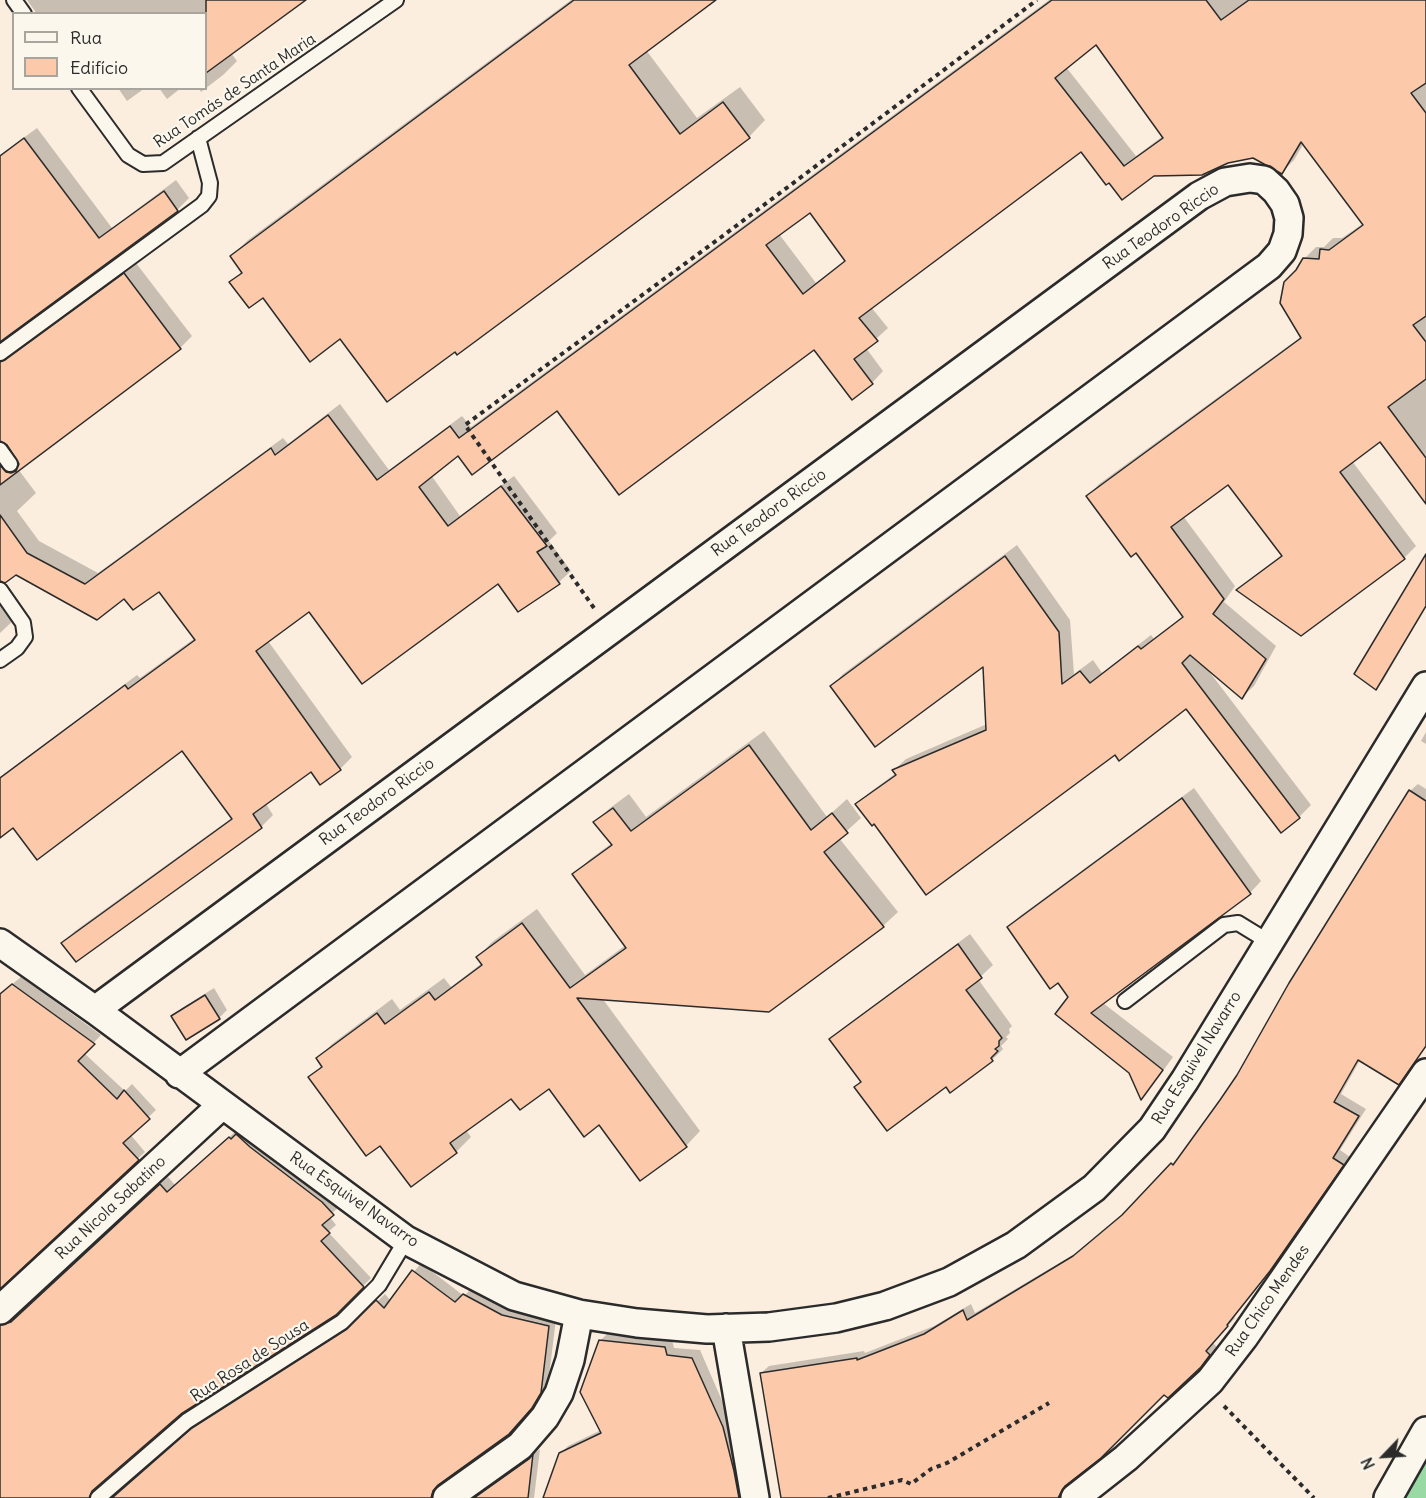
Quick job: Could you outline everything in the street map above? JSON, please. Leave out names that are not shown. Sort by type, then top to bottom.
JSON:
[{"type":"street","name":"Rua Teodoro Riccio","points":[[95,1010],[1198,196],[1225,182],[1250,178],[1264,180],[1276,190],[1285,204],[1289,218],[1288,234],[1282,251],[1269,266],[179,1074]]},
{"type":"street","name":"Rua Esquivel Navarro","points":[[2,947],[95,1010],[406,1240],[514,1296],[579,1314],[637,1323],[707,1329],[769,1327],[814,1321],[885,1306],[949,1282],[1016,1245],[1094,1188],[1152,1129],[1185,1080],[1426,686]]},
{"type":"street","name":"Rua Chico Mendes","points":[[1075,1498],[1143,1442],[1210,1381],[1244,1337],[1426,1073]]},
{"type":"street","name":"Rua Nicola Sabatino","points":[[0,1310],[222,1106]]},
{"type":"street","points":[[447,1498],[520,1446],[545,1417],[559,1393],[570,1360],[579,1314]]},
{"type":"street","points":[[726,1329],[755,1498]]},
{"type":"street","points":[[1388,1498],[1426,1431]]},
{"type":"lane","name":"Rua Tomás de Santa Maria","points":[[80,90],[128,155],[143,164],[163,163],[396,0]]},
{"type":"lane","points":[[0,353],[202,205],[209,196],[210,183],[198,138]]},
{"type":"lane","points":[[0,450],[10,464]]},
{"type":"lane","points":[[0,590],[23,623],[25,637],[17,648],[0,660]]},
{"type":"lane","points":[[1125,1001],[1224,925],[1238,923],[1269,942]]},
{"type":"lane","name":"Rua Rosa de Sousa","points":[[98,1498],[187,1421],[342,1322],[379,1285],[406,1240]]},
{"type":"path","points":[[610,630],[465,425],[1038,0]]},
{"type":"path","points":[[828,1498],[902,1480],[911,1484],[931,1469],[947,1463],[1049,1403]]},
{"type":"path","points":[[1223,1404],[1314,1498]]},
{"type":"green space","points":[[1426,1446],[1426,1498],[1396,1498]]},
{"type":"building","points":[[206,0],[306,0],[207,72]]},
{"type":"building","points":[[574,0],[716,0],[629,65],[680,134],[723,102],[750,138],[457,355],[455,352],[387,402],[340,339],[310,362],[263,298],[249,308],[229,282],[242,273],[230,256]]},
{"type":"building","points":[[1052,0],[1206,0],[1221,20],[1249,0],[1426,0],[1426,83],[1411,93],[1426,113],[1426,316],[1413,325],[1426,342],[1426,379],[1388,407],[1426,458],[1426,504],[1380,442],[1340,472],[1405,559],[1301,636],[1236,590],[1282,556],[1228,485],[1171,527],[1224,599],[1213,614],[1266,659],[1242,699],[1190,655],[1182,663],[1300,818],[1281,833],[1186,709],[1119,761],[1115,755],[926,895],[874,824],[872,826],[855,804],[896,775],[892,770],[986,730],[983,667],[875,747],[830,686],[1005,556],[1059,632],[1062,684],[1080,671],[1090,683],[1138,646],[1141,649],[1183,617],[1136,553],[1131,557],[1086,496],[1301,338],[1280,303],[1284,282],[1296,270],[1303,258],[1319,259],[1320,249],[1329,250],[1363,225],[1301,142],[1282,174],[1253,158],[1228,163],[1202,175],[1154,176],[1122,200],[1109,183],[1106,185],[1081,152],[859,318],[878,341],[854,359],[873,384],[852,400],[814,350],[619,495],[557,411],[472,475],[458,456],[419,487],[448,526],[501,486],[547,546],[537,552],[560,584],[518,612],[498,584],[362,684],[309,612],[256,651],[341,770],[320,785],[311,772],[253,814],[262,828],[76,962],[61,943],[232,819],[182,751],[37,860],[13,828],[0,838],[0,778],[125,685],[128,689],[195,640],[159,592],[133,610],[124,599],[97,620],[16,575],[5,583],[0,581],[0,515],[27,553],[85,584],[271,448],[275,455],[328,415],[377,480],[450,426],[459,438]],"holes":[[[1096,45],[1163,138],[1124,166],[1055,78]],[[810,213],[845,261],[803,294],[766,245]]]},
{"type":"building","points":[[24,138],[99,238],[164,191],[178,211],[0,342],[0,156]]},
{"type":"building","points":[[124,273],[181,349],[0,485],[0,465],[6,472],[11,473],[16,471],[19,464],[7,445],[0,441],[0,362]]},
{"type":"building","points":[[1426,554],[1426,606],[1376,690],[1354,674]]},
{"type":"building","points":[[749,745],[811,830],[832,813],[848,833],[824,852],[884,927],[769,1012],[577,998],[687,1147],[640,1181],[599,1125],[584,1137],[549,1089],[520,1110],[511,1099],[450,1143],[457,1153],[411,1187],[380,1146],[366,1156],[308,1077],[322,1067],[316,1058],[377,1013],[385,1024],[429,992],[435,1000],[482,965],[476,957],[522,923],[570,988],[626,948],[572,874],[612,845],[593,822],[613,808],[631,831]]},
{"type":"building","points":[[1409,790],[1426,801],[1426,1046],[1399,1085],[1358,1060],[1334,1102],[1359,1116],[1333,1158],[1344,1165],[1270,1271],[1206,1351],[1210,1355],[1201,1367],[1168,1398],[1164,1395],[1101,1458],[1065,1486],[1058,1498],[781,1498],[760,1373],[857,1358],[857,1360],[924,1334],[963,1310],[967,1320],[1073,1256],[1122,1215],[1171,1163],[1173,1165],[1237,1075],[1289,983]]},
{"type":"building","points":[[1182,798],[1251,894],[1091,1013],[1163,1070],[1141,1100],[1129,1073],[1055,1014],[1068,997],[1058,983],[1050,989],[1007,927]]},
{"type":"building","points":[[958,944],[982,978],[966,990],[1002,1038],[995,1049],[998,1051],[991,1058],[993,1061],[950,1093],[946,1087],[887,1131],[854,1087],[861,1082],[829,1039]]},
{"type":"building","points":[[12,984],[95,1044],[78,1061],[117,1099],[124,1090],[150,1119],[123,1143],[139,1160],[0,1289],[0,994]]},
{"type":"building","points":[[205,995],[220,1019],[186,1040],[171,1016]]},
{"type":"building","points":[[236,1134],[322,1202],[334,1215],[322,1225],[330,1233],[321,1241],[364,1287],[336,1315],[181,1414],[92,1491],[89,1498],[0,1498],[0,1325],[11,1322],[160,1184],[167,1192],[229,1137],[231,1139]]},
{"type":"building","points":[[412,1270],[455,1302],[463,1294],[502,1315],[549,1326],[541,1393],[532,1408],[509,1434],[438,1485],[431,1498],[112,1498],[192,1428],[347,1329],[376,1300],[384,1308]]},
{"type":"building","points":[[599,1340],[665,1347],[667,1355],[692,1358],[723,1427],[739,1498],[543,1498],[559,1453],[601,1433],[580,1392]]},
{"type":"building","points":[[533,1454],[528,1498],[474,1498],[529,1459]]}]
